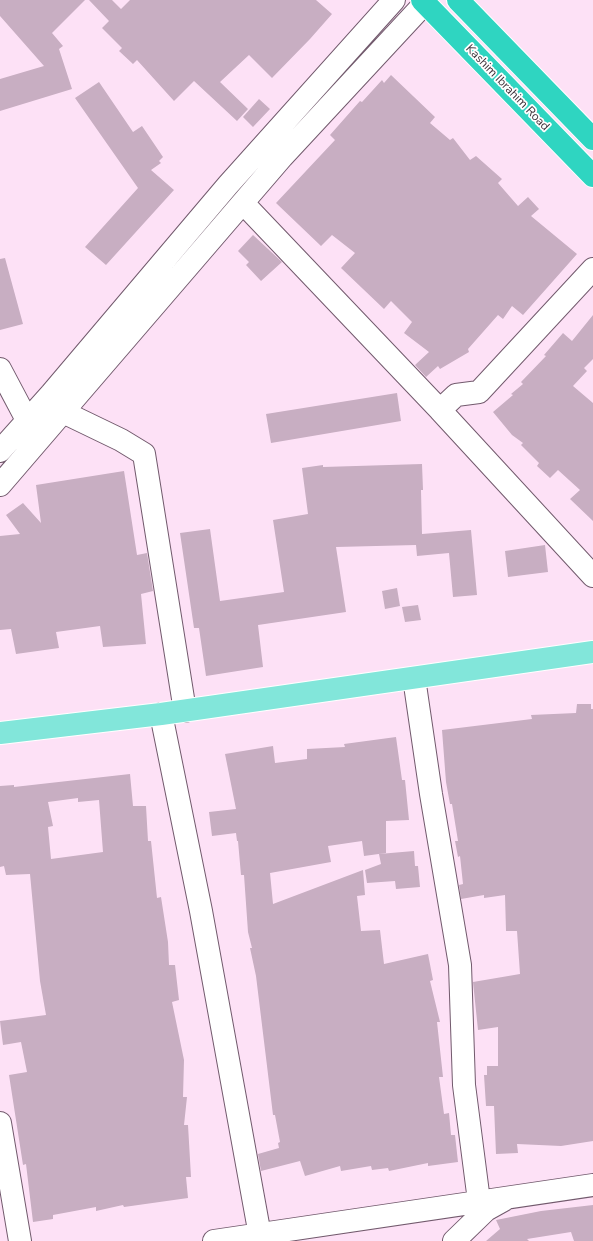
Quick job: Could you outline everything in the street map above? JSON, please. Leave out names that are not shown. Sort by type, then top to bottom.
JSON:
[{"type":"highway","points":[[458,0],[593,139]]},
{"type":"highway","name":"Kashim Ibrahim Road","points":[[424,2],[593,176]]},
{"type":"main road","points":[[0,733],[162,714],[593,652]]},
{"type":"street","points":[[0,451],[228,185],[394,0]]},
{"type":"street","points":[[0,485],[282,157],[424,2]]},
{"type":"street","points":[[244,203],[440,410],[593,576]]},
{"type":"street","points":[[440,410],[456,394],[479,392],[593,270]]},
{"type":"street","points":[[0,370],[27,420]]},
{"type":"street","points":[[63,412],[121,440],[144,454],[185,710]]},
{"type":"street","points":[[414,678],[431,794],[460,965],[464,1086],[479,1201]]},
{"type":"street","points":[[162,714],[201,912],[260,1238]]},
{"type":"street","points":[[0,1122],[20,1241]]},
{"type":"street","points":[[214,1241],[260,1238],[479,1201],[593,1185]]},
{"type":"street","points":[[454,1241],[486,1210],[508,1198]]},
{"type":"building","points":[[0,0],[85,0],[52,33],[63,46],[59,49],[72,89],[0,111],[0,79],[44,66],[0,16]]},
{"type":"building","points":[[89,0],[112,0],[121,9],[130,0],[316,0],[332,14],[272,78],[249,55],[220,82],[248,109],[237,121],[194,81],[174,101],[137,60],[133,64],[119,51],[122,48],[102,28],[109,21]]},
{"type":"building","points":[[391,75],[435,117],[430,123],[450,140],[453,138],[470,160],[476,156],[502,179],[498,183],[518,206],[528,197],[539,209],[531,216],[577,254],[523,315],[512,306],[503,319],[498,315],[468,349],[469,352],[440,369],[438,366],[426,377],[415,365],[429,352],[404,333],[412,322],[391,301],[384,309],[341,268],[355,253],[332,235],[321,246],[276,203],[335,140],[330,135],[360,101],[362,102],[382,80],[384,83]]},
{"type":"building","points":[[99,82],[133,132],[142,126],[163,157],[159,161],[161,163],[151,170],[174,190],[106,265],[85,247],[138,188],[75,98]]},
{"type":"building","points":[[259,99],[270,109],[253,127],[243,117]]},
{"type":"building","points":[[253,235],[282,262],[261,281],[246,265],[249,262],[238,251]]},
{"type":"building","points":[[5,258],[23,324],[0,330],[0,259]]},
{"type":"building","points":[[593,315],[593,359],[584,368],[587,371],[573,386],[593,403],[593,521],[570,499],[580,490],[558,470],[550,478],[537,466],[539,463],[521,445],[523,443],[512,435],[493,412],[513,395],[511,394],[523,384],[521,382],[546,356],[544,355],[563,333],[572,341]]},
{"type":"building","points":[[397,393],[401,421],[271,443],[266,414]]},
{"type":"building","points":[[422,464],[422,534],[471,530],[477,595],[453,597],[449,553],[417,556],[416,545],[336,547],[346,612],[258,625],[263,667],[206,676],[199,628],[194,628],[180,533],[210,529],[220,601],[284,592],[273,520],[308,514],[302,468],[323,465],[323,467]]},
{"type":"building","points":[[124,471],[137,555],[147,553],[153,591],[141,594],[146,644],[103,647],[100,626],[56,632],[59,648],[16,654],[11,629],[0,630],[0,536],[20,534],[6,515],[23,503],[41,523],[36,485]]},
{"type":"building","points":[[545,545],[548,572],[508,577],[505,551]]},
{"type":"building","points":[[397,588],[400,606],[385,609],[382,591]]},
{"type":"building","points":[[418,605],[421,620],[405,622],[402,607]]},
{"type":"building","points":[[577,704],[591,704],[591,709],[593,709],[593,1141],[561,1146],[517,1144],[518,1153],[496,1154],[494,1106],[486,1106],[484,1075],[487,1075],[487,1066],[498,1066],[498,1027],[478,1030],[473,982],[520,974],[517,931],[506,931],[505,895],[484,898],[484,895],[461,899],[459,885],[463,884],[460,856],[458,857],[455,841],[458,841],[452,804],[450,804],[446,782],[442,730],[532,719],[531,715],[576,713]]},
{"type":"building","points":[[396,737],[402,780],[405,780],[409,820],[386,821],[386,853],[364,856],[362,841],[328,846],[331,862],[270,873],[273,904],[363,870],[365,895],[357,896],[361,931],[380,930],[384,964],[428,954],[433,980],[430,981],[440,1022],[437,1022],[443,1077],[439,1077],[444,1114],[449,1113],[451,1135],[455,1135],[458,1162],[428,1166],[428,1163],[389,1171],[388,1168],[372,1170],[371,1166],[341,1171],[340,1166],[305,1176],[300,1161],[261,1171],[258,1154],[279,1148],[278,1143],[280,1142],[275,1115],[273,1115],[256,976],[250,948],[252,948],[248,932],[244,875],[241,875],[238,841],[236,833],[212,836],[209,812],[236,809],[225,754],[273,746],[275,763],[307,759],[307,749],[345,747],[344,744]]},
{"type":"building","points":[[130,774],[133,806],[146,806],[148,841],[151,841],[157,898],[161,897],[168,942],[169,965],[175,965],[179,1000],[172,1002],[184,1060],[183,1097],[187,1097],[184,1125],[188,1125],[191,1177],[186,1177],[188,1198],[124,1207],[123,1205],[96,1211],[96,1207],[53,1215],[53,1219],[33,1222],[26,1164],[23,1165],[9,1075],[27,1072],[21,1042],[3,1045],[0,1021],[46,1015],[40,981],[30,874],[6,875],[4,866],[0,867],[0,786],[14,785],[14,787]],"holes":[[[78,798],[78,802],[99,800],[103,852],[51,859],[48,827],[53,826],[48,802]]]},
{"type":"building","points":[[414,851],[415,866],[418,866],[420,887],[396,889],[395,881],[367,883],[365,870],[381,864],[379,854]]},
{"type":"building","points":[[593,1205],[593,1241],[574,1241],[571,1232],[527,1239],[529,1241],[486,1241],[500,1229],[496,1220],[541,1211]]}]
